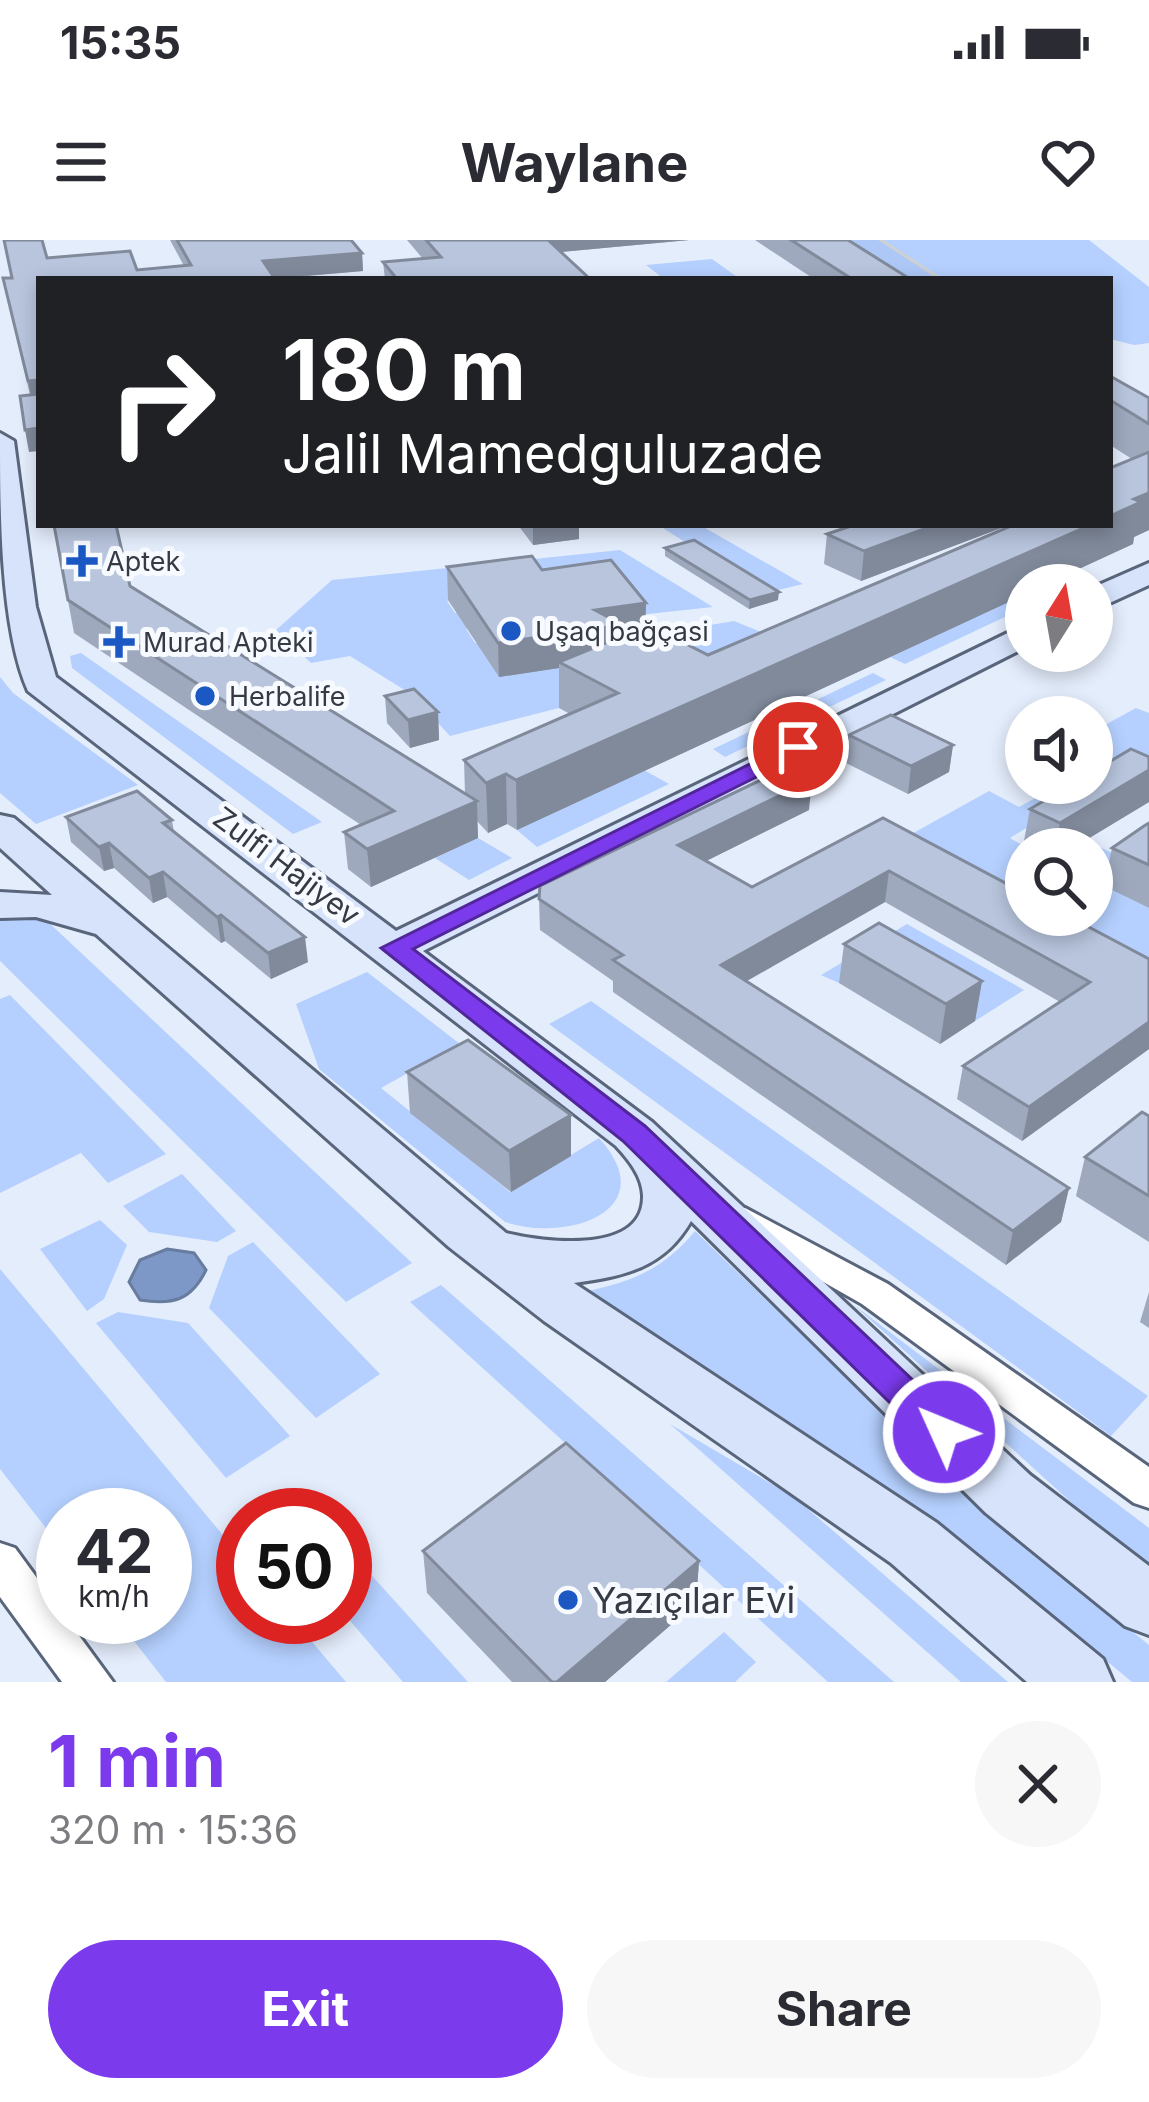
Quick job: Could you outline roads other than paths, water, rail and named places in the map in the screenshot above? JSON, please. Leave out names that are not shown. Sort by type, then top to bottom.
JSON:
[{"type":"main road","points":[[862,240],[921,276]]},
{"type":"main road","name":"Zulfi Hajiyev","points":[[0,441],[8,566],[33,673],[41,683],[634,1134],[1008,1494],[1149,1605]]},
{"type":"main road","points":[[1113,591],[1149,573]]},
{"type":"main road","points":[[395,948],[1005,644]]},
{"type":"main road","points":[[0,827],[476,1240],[564,1306],[914,1544],[1078,1682]]},
{"type":"main road","points":[[0,905],[65,910],[117,928]]},
{"type":"main road","points":[[476,1240],[542,1265],[575,1267],[625,1255],[652,1237],[667,1216],[671,1199],[660,1165],[634,1134]]},
{"type":"street","points":[[709,1202],[875,1294],[1149,1490]]},
{"type":"street","points":[[0,1562],[90,1682]]},
{"type":"place","name":"Aptek","points":[[82,561]]},
{"type":"place","name":"Uşaq bağçasi","points":[[511,631]]},
{"type":"place","name":"Murad Apteki","points":[[119,642]]},
{"type":"place","name":"Herbalife","points":[[205,696]]},
{"type":"place","name":"Yazıçılar Evi","points":[[568,1600]]}]
